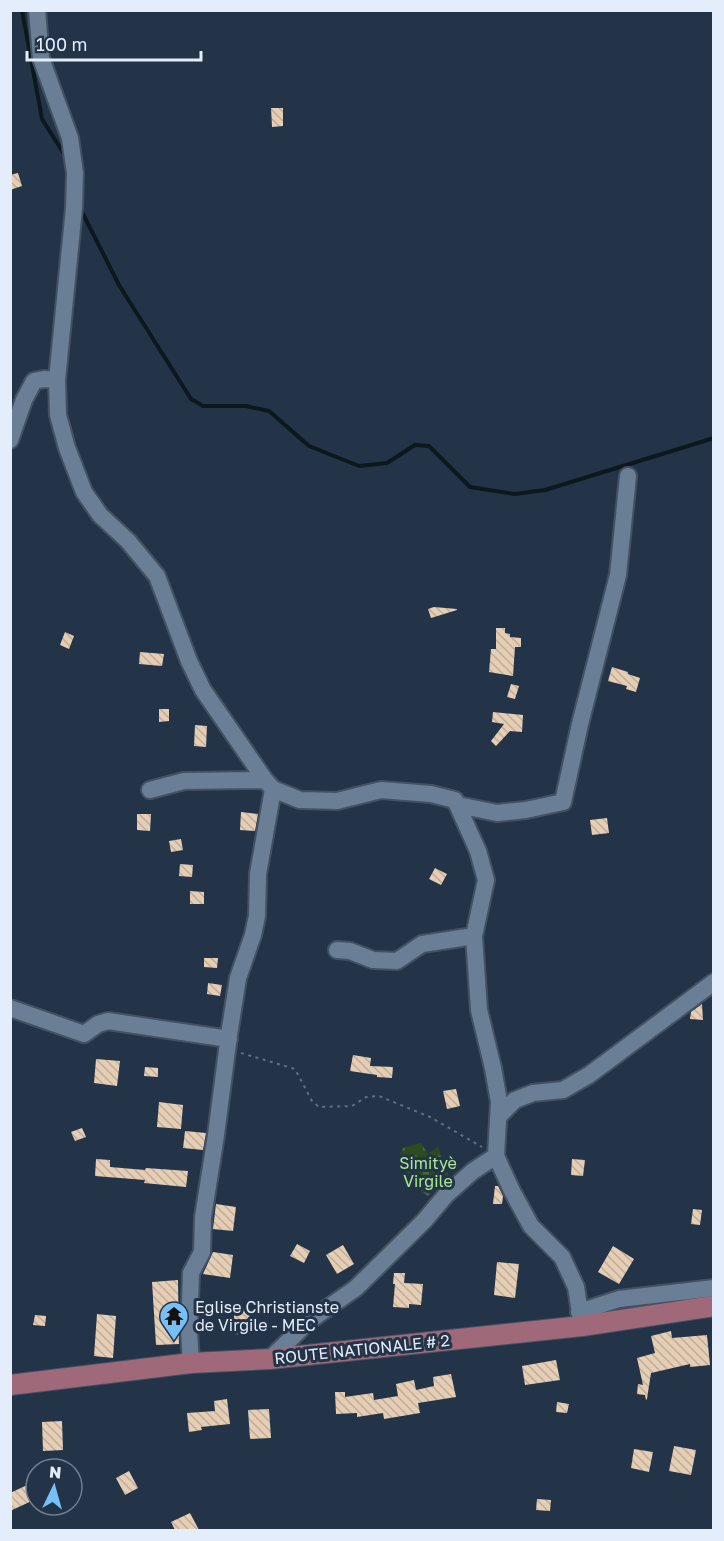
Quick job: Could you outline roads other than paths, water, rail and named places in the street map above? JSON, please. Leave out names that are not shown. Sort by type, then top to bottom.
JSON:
[{"type":"main road","name":"ROUTE NATIONALE # 2","points":[[10,1385],[191,1363],[270,1359],[580,1319],[709,1312]]},
{"type":"street","points":[[37,10],[41,58],[70,138],[75,173],[74,208],[57,380],[58,415],[67,448],[84,492],[100,515],[128,541],[158,576],[189,661],[203,690],[269,784],[258,874],[257,916],[238,978],[202,1217],[202,1252],[191,1273],[189,1331],[191,1363]]},
{"type":"street","points":[[10,440],[24,400],[34,381],[57,380]]},
{"type":"street","points":[[458,805],[497,813],[526,810],[563,802],[580,724],[618,575],[628,476]]},
{"type":"street","points":[[150,790],[184,781],[269,784],[300,800],[337,801],[381,790],[431,794],[455,800],[478,851],[486,880],[474,936],[478,1010],[499,1102],[496,1156],[512,1191],[531,1226],[562,1257],[576,1287],[580,1319],[619,1299],[714,1288]]},
{"type":"street","points":[[337,950],[350,951],[373,960],[397,961],[422,944],[474,936]]},
{"type":"street","points":[[498,1117],[515,1100],[533,1093],[562,1090],[589,1075],[714,982]]},
{"type":"street","points":[[10,1008],[84,1034],[98,1024],[108,1021],[229,1037]]},
{"type":"street","points":[[270,1359],[309,1321],[356,1288],[424,1221],[446,1195],[473,1171],[496,1156]]},
{"type":"waterway","points":[[22,10],[42,119],[66,157]]},
{"type":"waterway","points":[[81,206],[119,285],[191,399],[203,406],[246,406],[269,411],[309,446],[359,466],[387,463],[415,445],[429,446],[470,487],[515,494],[545,490],[714,438]]},
{"type":"place","name":"Eglise Christianste de Virgile - MEC","points":[[174,1342]]},
{"type":"park label","name":"Simityè Virgile","points":[[428,1172]]}]
